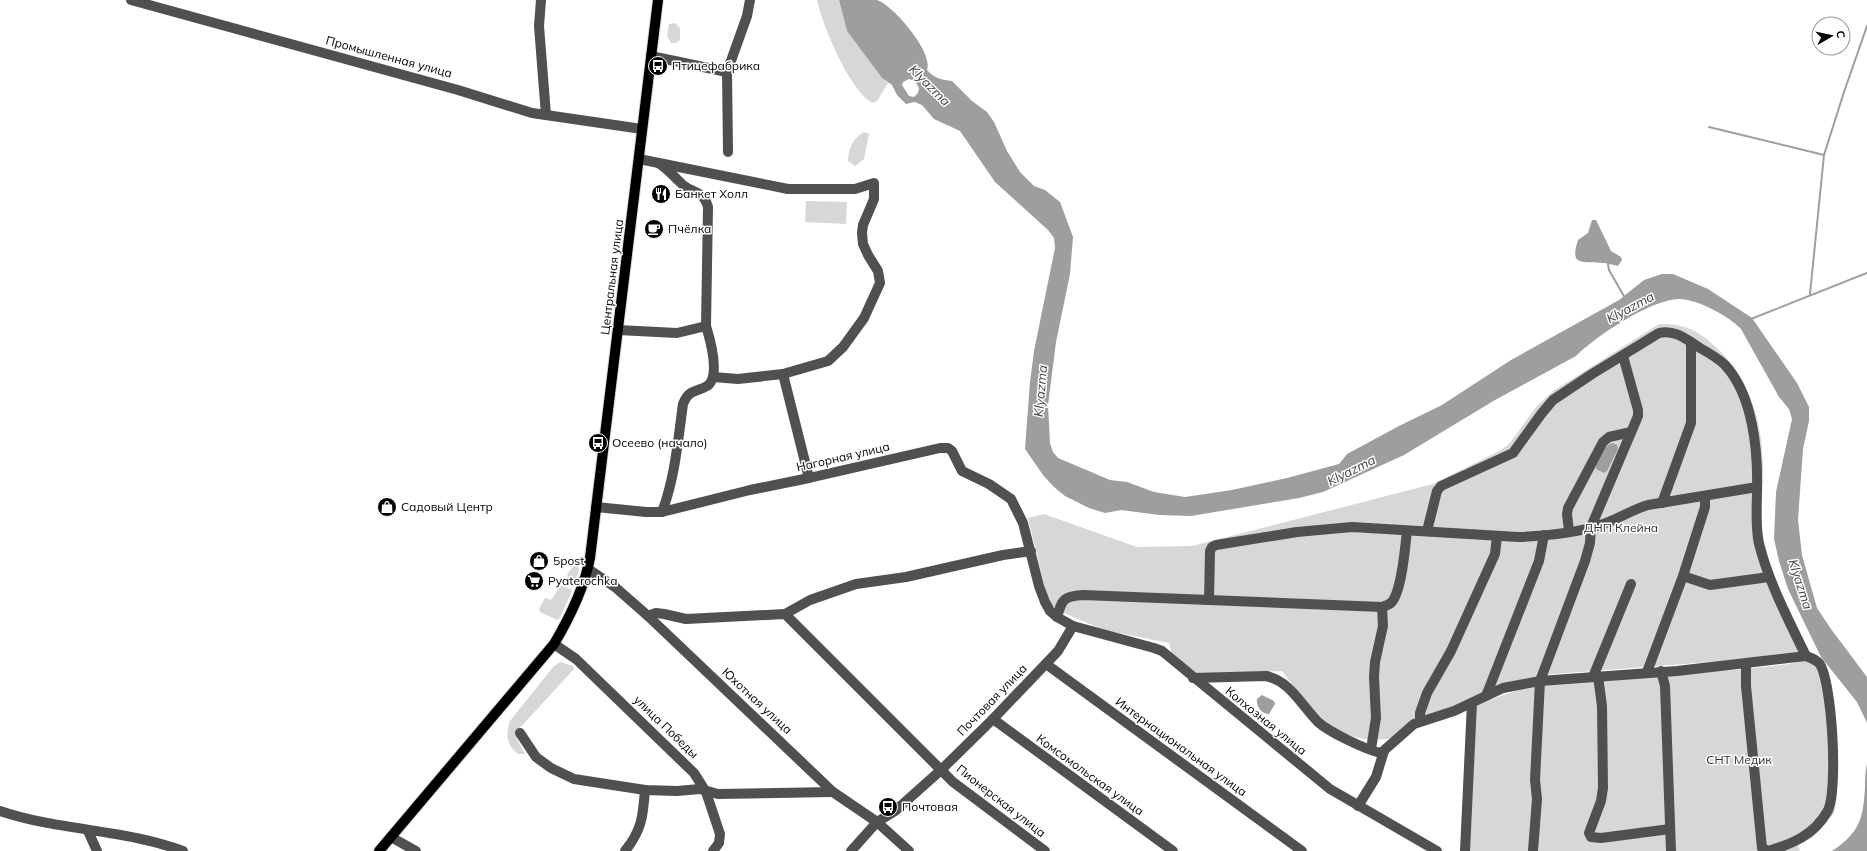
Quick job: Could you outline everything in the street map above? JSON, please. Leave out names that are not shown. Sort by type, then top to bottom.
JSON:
[{"type":"main road","name":"Центральная улица","points":[[379,851],[554,644],[576,604],[588,569],[658,0]]},
{"type":"street","name":"Промышленная улица","points":[[130,0],[546,115],[642,130]]},
{"type":"street","points":[[541,0],[539,26],[546,115]]},
{"type":"street","points":[[728,152],[727,72],[747,16],[750,0]]},
{"type":"street","points":[[651,56],[727,72]]},
{"type":"street","points":[[639,160],[656,162],[788,189],[855,189],[874,183],[874,199],[863,225],[862,233],[868,255],[880,276],[880,283],[864,318],[843,347],[833,357],[820,365],[783,374],[738,379],[713,378]]},
{"type":"street","points":[[656,162],[670,171],[684,186],[699,193],[706,201],[708,207],[706,326],[712,353],[713,378],[706,386],[691,392],[683,404],[673,473],[662,512]]},
{"type":"street","points":[[618,330],[677,333],[706,326]]},
{"type":"street","points":[[1427,531],[1437,491],[1441,486],[1513,453],[1553,400],[1659,333],[1666,331],[1674,332],[1725,365],[1741,391],[1752,426],[1756,451],[1757,536],[1769,577],[1806,656]]},
{"type":"street","points":[[1662,503],[1692,423],[1691,342]]},
{"type":"street","points":[[1533,851],[1540,681],[1585,561],[1590,543],[1591,527],[1638,416],[1638,410],[1623,356]]},
{"type":"street","points":[[783,374],[809,478]]},
{"type":"street","points":[[1570,531],[1566,514],[1568,508],[1603,442],[1609,437],[1631,432]]},
{"type":"street","name":"Нагорная улица","points":[[596,507],[646,512],[662,512],[750,490],[940,448],[948,448],[952,451],[962,471],[989,484],[1012,499],[1018,510],[1030,549]]},
{"type":"street","points":[[1208,600],[1210,551],[1216,545],[1297,532],[1352,527],[1518,537],[1544,535],[1591,527],[1608,522],[1632,510],[1662,503],[1757,487]]},
{"type":"street","points":[[1647,672],[1683,576],[1705,507],[1706,496]]},
{"type":"street","points":[[1057,617],[1061,604],[1065,598],[1071,595],[1382,607],[1390,604],[1394,599],[1402,574],[1407,531]]},
{"type":"street","points":[[1486,696],[1539,561],[1544,535]]},
{"type":"street","points":[[1420,721],[1420,713],[1427,693],[1451,651],[1495,554],[1497,536]]},
{"type":"street","points":[[648,616],[656,613],[686,619],[785,614],[810,600],[856,584],[906,576],[1030,549],[1045,602],[1057,617],[1073,626]]},
{"type":"street","name":"Юхотная улица","points":[[588,569],[615,587],[648,616],[833,792],[878,822],[909,851]]},
{"type":"street","points":[[1683,576],[1710,585],[1769,577]]},
{"type":"street","points":[[1631,584],[1596,676],[1602,706],[1603,788],[1602,802],[1588,833],[1591,837],[1600,838],[1670,829]]},
{"type":"street","points":[[1371,749],[1376,718],[1374,677],[1375,662],[1383,626],[1382,607]]},
{"type":"street","name":"Пионерская улица","points":[[785,614],[953,782],[1046,851]]},
{"type":"street","name":"Почтовая улица","points":[[851,851],[878,822],[895,811],[941,770],[993,719],[1046,664],[1062,645],[1073,626]]},
{"type":"street","name":"Колхозная улица","points":[[1073,626],[1162,651],[1315,778],[1358,806],[1437,851]]},
{"type":"street","name":"улица Победы","points":[[554,644],[576,658],[694,773],[706,792],[720,838],[713,851]]},
{"type":"street","points":[[1193,678],[1275,677],[1283,682],[1318,722],[1335,734],[1381,753],[1414,724],[1454,712],[1503,688],[1540,681],[1677,671],[1806,656],[1813,658],[1819,663],[1825,680],[1834,755],[1833,799],[1828,812],[1806,836],[1788,845],[1768,851],[1762,848],[1746,686],[1746,663]]},
{"type":"street","name":"Интернациональная улица","points":[[1046,664],[1302,851]]},
{"type":"street","points":[[1661,671],[1665,686],[1671,851]]},
{"type":"street","points":[[1465,851],[1472,703]]},
{"type":"street","name":"Комсомольская улица","points":[[993,719],[1172,851]]},
{"type":"street","points":[[520,732],[536,757],[563,775],[574,779],[645,790],[678,791],[700,789],[706,792],[718,794],[833,792]]},
{"type":"street","points":[[1358,806],[1376,777],[1384,751]]},
{"type":"street","points":[[625,851],[634,840],[643,818],[645,790]]},
{"type":"street","points":[[0,811],[88,831],[148,840],[183,851]]},
{"type":"street","points":[[88,831],[97,851]]},
{"type":"street","points":[[391,837],[416,851]]},
{"type":"green space","points":[[817,0],[839,0],[847,31],[882,78],[888,83],[877,101],[872,103],[863,96],[846,71],[831,41]]},
{"type":"green space","points":[[675,23],[680,28],[680,40],[676,43],[671,43],[667,36],[669,24]]},
{"type":"green space","points":[[864,132],[869,134],[864,159],[855,166],[848,161],[849,152],[857,137]]},
{"type":"green space","points":[[806,201],[847,202],[846,224],[805,222]]},
{"type":"green space","name":"ДНП Клейна","points":[[1659,324],[1685,327],[1706,339],[1720,351],[1730,363],[1747,390],[1753,404],[1757,420],[1762,451],[1763,467],[1761,513],[1767,554],[1777,582],[1808,650],[1722,661],[1542,675],[1512,682],[1393,738],[1373,740],[1356,737],[1327,723],[1315,712],[1282,671],[1199,674],[1172,654],[1169,643],[1104,630],[1059,611],[1052,605],[1047,596],[1028,518],[1044,514],[1137,547],[1192,546],[1433,484],[1501,450],[1510,443],[1537,406],[1553,391]]},
{"type":"green space","points":[[577,565],[579,569],[574,586],[567,583],[567,577],[570,570]]},
{"type":"green space","points":[[561,586],[571,589],[572,591],[560,618],[557,620],[540,612],[539,609],[545,598],[551,600]]},
{"type":"green space","name":"СНТ Медик","points":[[1818,658],[1837,753],[1837,797],[1834,813],[1812,838],[1798,845],[1800,851],[1468,851],[1474,707],[1508,693],[1544,685],[1745,669],[1789,664]]},
{"type":"green space","points":[[560,662],[573,666],[574,669],[517,731],[517,739],[525,754],[518,754],[511,747],[507,735],[510,721],[553,667]]},
{"type":"water","name":"Klyazma","points":[[839,0],[877,0],[893,11],[911,30],[918,42],[928,62],[927,70],[938,78],[952,81],[972,101],[987,112],[994,122],[1007,151],[1020,172],[1034,186],[1045,190],[1060,202],[1073,237],[1070,274],[1056,342],[1048,405],[1050,443],[1053,452],[1058,458],[1110,480],[1127,482],[1154,492],[1185,497],[1232,490],[1287,478],[1339,464],[1347,454],[1442,405],[1511,360],[1619,300],[1644,280],[1662,274],[1673,274],[1708,289],[1752,318],[1797,383],[1809,407],[1809,421],[1803,449],[1798,520],[1802,555],[1817,608],[1867,677],[1867,723],[1857,702],[1821,657],[1788,589],[1779,561],[1774,539],[1776,492],[1792,419],[1789,409],[1779,397],[1741,329],[1721,314],[1695,302],[1679,299],[1667,301],[1639,312],[1624,320],[1596,339],[1576,356],[1495,400],[1404,455],[1323,492],[1299,498],[1191,516],[1159,515],[1121,510],[1105,513],[1089,508],[1065,496],[1043,475],[1025,449],[1034,351],[1055,248],[1054,238],[1048,230],[995,182],[960,131],[934,119],[922,105],[915,102],[906,104],[897,95],[892,85],[882,78],[847,31]],"holes":[[[909,79],[915,81],[919,88],[918,93],[914,97],[909,96],[902,85],[903,82]]]},
{"type":"water","points":[[1592,220],[1596,220],[1611,251],[1621,257],[1622,260],[1618,266],[1604,263],[1584,262],[1577,259],[1575,255],[1578,240],[1588,233]]},
{"type":"water","points":[[1612,443],[1617,445],[1618,449],[1607,471],[1604,473],[1596,469],[1596,466],[1607,446]]},
{"type":"water","points":[[1262,695],[1274,701],[1275,704],[1269,714],[1264,713],[1258,707],[1257,699]]},
{"type":"water","points":[[1867,764],[1867,851],[1832,851],[1854,832],[1858,825],[1863,809]]},
{"type":"waterway","points":[[1810,294],[1824,155],[1867,26]]},
{"type":"waterway","points":[[1709,127],[1824,155]]},
{"type":"waterway","name":"Klyazma","points":[[1608,264],[1609,270],[1625,298]]},
{"type":"waterway","points":[[1751,319],[1867,273]]},
{"type":"place","name":"Птицефабрика","points":[[658,66]]},
{"type":"place","name":"Банкет Холл","points":[[661,194]]},
{"type":"place","name":"Пчёлка","points":[[654,229]]},
{"type":"place","name":"Осеево (начало)","points":[[598,443]]},
{"type":"place","name":"Садовый Центр","points":[[387,507]]},
{"type":"place","name":"5post","points":[[539,561]]},
{"type":"place","name":"Pyaterochka","points":[[534,581]]},
{"type":"place","name":"Почтовая","points":[[888,807]]}]
